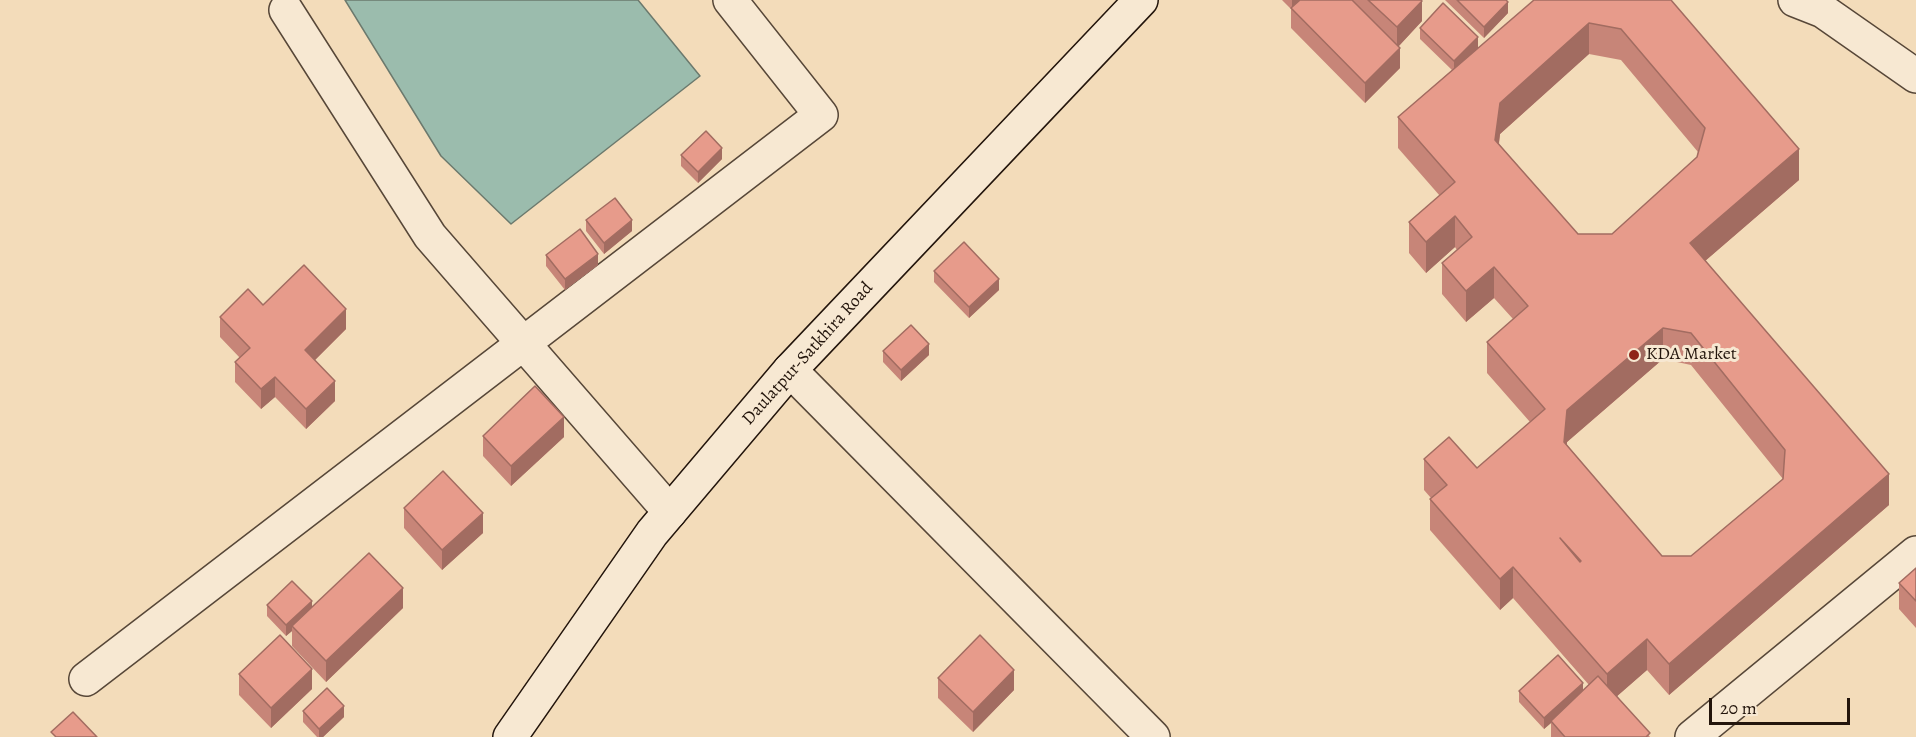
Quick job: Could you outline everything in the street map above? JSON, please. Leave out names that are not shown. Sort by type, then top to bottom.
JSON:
[{"type":"street","points":[[86,679],[821,115],[730,0]]},
{"type":"street","name":"Daulatpur-Satkhira Road","points":[[510,737],[652,533],[790,370],[1141,0]]},
{"type":"street","points":[[1820,4],[1916,76]]},
{"type":"street","points":[[286,10],[430,236],[670,512]]},
{"type":"street","points":[[790,370],[1153,737]]},
{"type":"street","points":[[1692,737],[1916,554]]},
{"type":"shaded area","points":[[345,0],[638,0],[700,76],[511,224],[441,156]]},
{"type":"building","points":[[1300,0],[1352,0],[1400,48],[1365,83],[1291,8]]},
{"type":"building","points":[[1368,0],[1421,0],[1422,1],[1397,27]]},
{"type":"building","points":[[1457,0],[1506,0],[1508,2],[1484,27]]},
{"type":"building","points":[[1534,0],[1671,0],[1799,149],[1690,243],[1889,474],[1669,664],[1647,639],[1607,674],[1513,567],[1500,579],[1430,499],[1447,485],[1424,459],[1449,437],[1477,468],[1545,409],[1487,342],[1528,306],[1494,267],[1466,291],[1442,263],[1472,237],[1455,216],[1426,242],[1409,222],[1455,182],[1398,117]],"holes":[[[1589,23],[1621,29],[1705,128],[1697,157],[1612,234],[1578,234],[1495,140],[1500,103]],[[1663,328],[1691,333],[1785,450],[1783,479],[1691,556],[1662,556],[1564,442],[1567,410]]]},
{"type":"building","points":[[1443,3],[1478,37],[1454,61],[1420,28]]},
{"type":"building","points":[[706,131],[722,148],[698,172],[681,155]]},
{"type":"building","points":[[615,198],[632,220],[604,243],[586,220]]},
{"type":"building","points":[[580,229],[598,254],[565,279],[546,255]]},
{"type":"building","points":[[964,242],[999,279],[969,307],[934,271]]},
{"type":"building","points":[[304,265],[346,309],[305,350],[335,381],[306,409],[275,377],[261,389],[235,362],[250,348],[220,317],[248,289],[263,305]]},
{"type":"building","points":[[911,325],[929,344],[901,370],[883,351]]},
{"type":"building","points":[[535,386],[564,417],[511,466],[483,436]]},
{"type":"building","points":[[443,471],[483,513],[442,550],[404,508]]},
{"type":"building","points":[[369,553],[403,588],[326,661],[292,626]]},
{"type":"building","points":[[1916,568],[1916,601],[1899,583]]},
{"type":"building","points":[[292,581],[312,601],[286,625],[267,605]]},
{"type":"building","points":[[280,635],[312,669],[271,708],[239,674]]},
{"type":"building","points":[[980,635],[1014,670],[973,712],[938,678]]},
{"type":"building","points":[[1558,655],[1583,683],[1544,718],[1519,691]]},
{"type":"building","points":[[1598,676],[1650,733],[1646,737],[1565,737],[1551,721]]},
{"type":"building","points":[[327,688],[344,706],[319,729],[303,711]]},
{"type":"building","points":[[73,712],[97,737],[56,737],[51,732]]},
{"type":"place","name":"KDA Market","points":[[1634,355]]}]
